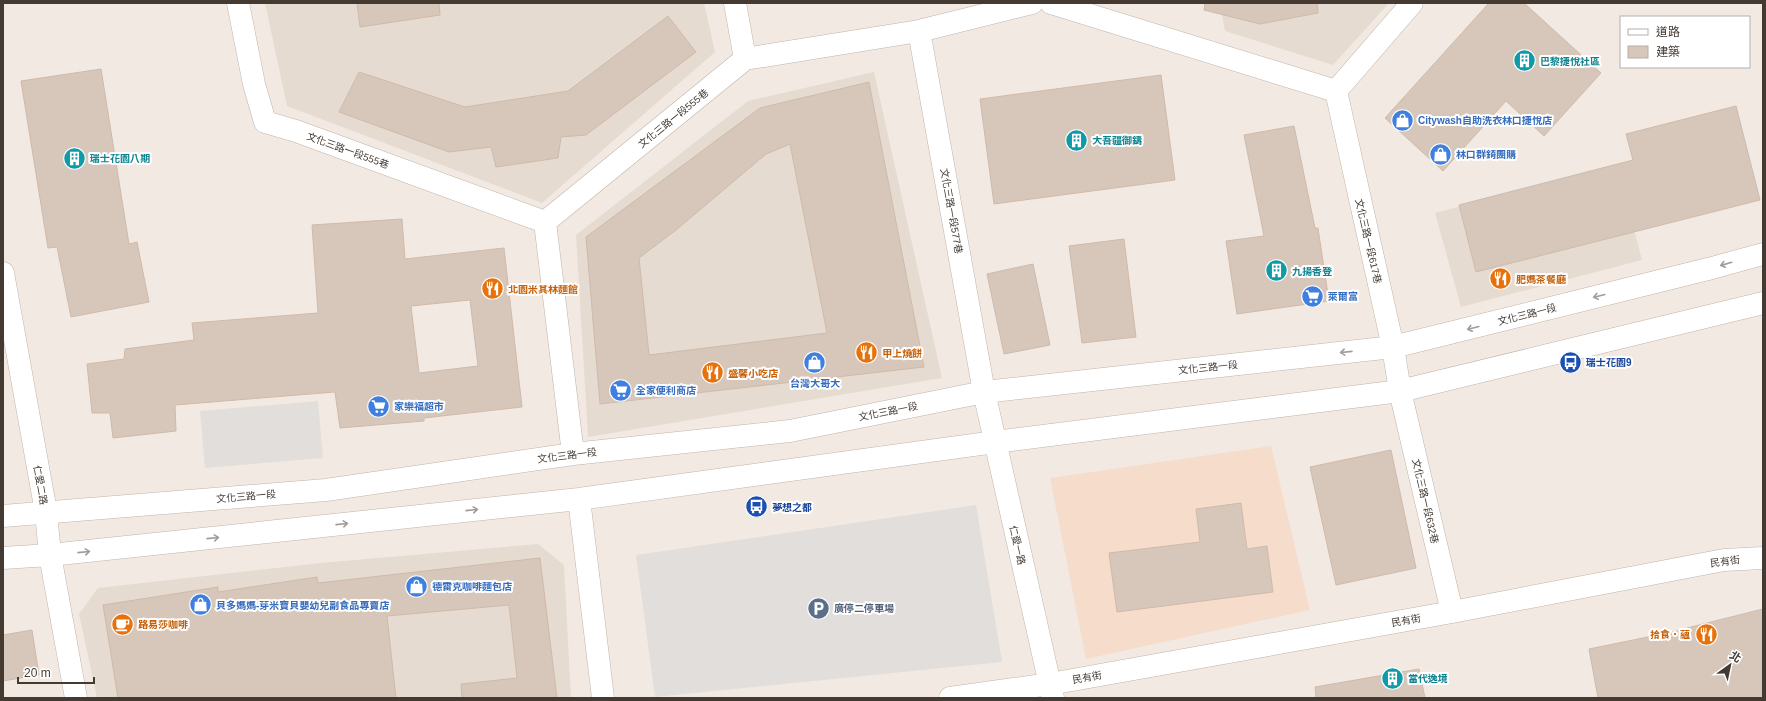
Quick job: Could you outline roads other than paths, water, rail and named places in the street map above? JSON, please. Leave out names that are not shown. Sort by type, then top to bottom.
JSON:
[{"type":"street","name":"文化三路一段555巷","points":[[238,3],[254,84],[266,122],[304,134],[544,222],[745,59]]},
{"type":"street","points":[[735,3],[745,59],[919,31],[1032,3]]},
{"type":"street","points":[[1051,3],[1336,91],[1412,3]]},
{"type":"street","name":"文化三路一段577巷","points":[[919,31],[984,392]]},
{"type":"street","name":"文化三路一段617巷","points":[[1336,91],[1393,347],[1400,391]]},
{"type":"street","points":[[544,222],[573,454]]},
{"type":"street","name":"文化三路一段","points":[[3,516],[326,490],[573,454],[790,431],[984,392],[1393,347],[1763,254]]},
{"type":"street","name":"仁愛二路","points":[[3,273],[46,512],[50,555],[76,698]]},
{"type":"street","points":[[3,558],[50,555],[578,499],[995,442],[1400,391],[1763,303]]},
{"type":"street","name":"文化三路一段632巷","points":[[1400,391],[1452,612]]},
{"type":"street","name":"仁愛一路","points":[[984,392],[1051,691]]},
{"type":"street","points":[[578,499],[603,698]]},
{"type":"street","name":"民有街","points":[[950,698],[1051,691],[1724,560],[1763,558]]},
{"type":"place","name":"巴黎捷悅社區","points":[[1524,61]]},
{"type":"place","name":"Citywash自助洗衣林口捷悅店","points":[[1403,120]]},
{"type":"place","name":"大吾疆御鑄","points":[[1077,140]]},
{"type":"place","name":"林口群錡團購","points":[[1440,154]]},
{"type":"place","name":"瑞士花園八期","points":[[74,158]]},
{"type":"place","name":"九揚香登","points":[[1277,271]]},
{"type":"place","name":"肥媽茶餐廳","points":[[1500,279]]},
{"type":"place","name":"北園米其林麵館","points":[[493,289]]},
{"type":"place","name":"萊爾富","points":[[1313,296]]},
{"type":"place","name":"甲上燒餅","points":[[867,353]]},
{"type":"place","name":"瑞士花園9","points":[[1571,362]]},
{"type":"place","name":"台灣大哥大","points":[[815,363]]},
{"type":"place","name":"盛馨小吃店","points":[[712,373]]},
{"type":"place","name":"全家便利商店","points":[[620,390]]},
{"type":"place","name":"家樂福超市","points":[[379,406]]},
{"type":"place","name":"夢想之都","points":[[757,507]]},
{"type":"place","name":"德雷克咖啡麵包店","points":[[417,586]]},
{"type":"place","name":"貝多媽媽-芽米寶貝嬰幼兒副食品專賣店","points":[[200,605]]},
{"type":"place","name":"廣停二停車場","points":[[818,608]]},
{"type":"place","name":"路易莎咖啡","points":[[123,624]]},
{"type":"place","name":"拾食．蘊","points":[[1706,634]]},
{"type":"place","name":"當代逸境","points":[[1393,678]]}]
